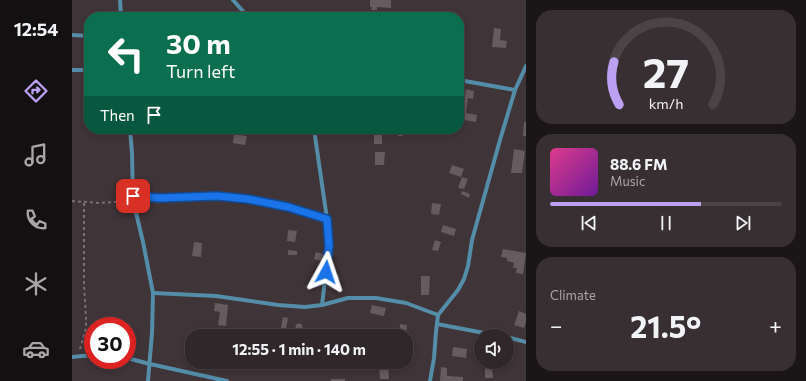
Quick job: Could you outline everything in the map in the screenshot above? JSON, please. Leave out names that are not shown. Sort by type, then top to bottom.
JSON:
[{"type":"street","points":[[120,0],[121,12]]},
{"type":"street","points":[[234,0],[244,12]]},
{"type":"street","points":[[72,35],[84,36]]},
{"type":"street","points":[[430,381],[434,358],[438,315],[458,290],[464,279],[477,219],[515,90],[526,66]]},
{"type":"street","points":[[72,70],[84,70]]},
{"type":"street","points":[[464,81],[515,90]]},
{"type":"street","points":[[130,134],[133,198],[144,242],[153,293],[152,333],[148,381]]},
{"type":"street","points":[[315,134],[327,219],[329,246],[322,306]]},
{"type":"street","points":[[133,198],[217,196],[248,199],[288,207],[327,219]]},
{"type":"street","points":[[153,293],[216,296],[278,305],[305,307],[322,306],[348,298],[376,298],[406,304],[438,315]]},
{"type":"street","points":[[437,324],[474,331]]},
{"type":"street","points":[[514,339],[526,342]]},
{"type":"street","points":[[74,357],[84,356]]},
{"type":"street","points":[[136,360],[227,381]]},
{"type":"path","points":[[72,201],[100,203],[133,198]]},
{"type":"path","points":[[74,357],[83,340],[86,328],[84,283],[84,202]]},
{"type":"building","points":[[370,0],[391,0],[391,8],[377,7],[377,10],[371,10],[372,7],[370,7]]},
{"type":"building","points":[[494,28],[501,29],[500,40],[507,41],[506,48],[492,47]]},
{"type":"building","points":[[466,89],[474,91],[473,99],[468,98],[466,113],[477,115],[476,122],[464,120]]},
{"type":"building","points":[[524,122],[526,122],[526,136],[523,136]]},
{"type":"building","points":[[234,134],[247,136],[245,145],[233,143]]},
{"type":"building","points":[[374,134],[382,134],[382,144],[374,144]]},
{"type":"building","points":[[514,149],[525,151],[522,173],[511,173]]},
{"type":"building","points":[[375,152],[385,152],[384,165],[375,165]]},
{"type":"building","points":[[452,165],[464,169],[461,177],[449,173]]},
{"type":"building","points":[[462,177],[468,179],[464,189],[458,188]]},
{"type":"building","points":[[462,191],[470,194],[469,198],[461,194]]},
{"type":"building","points":[[432,203],[441,204],[439,215],[431,214]]},
{"type":"building","points":[[443,225],[456,229],[454,236],[441,232]]},
{"type":"building","points":[[288,230],[297,231],[295,242],[287,241]]},
{"type":"building","points":[[435,240],[441,242],[438,251],[432,250]]},
{"type":"building","points":[[194,242],[202,243],[201,257],[192,256]]},
{"type":"building","points":[[503,249],[526,253],[523,274],[516,273],[517,268],[513,268],[514,263],[507,261],[507,258],[501,257]]},
{"type":"building","points":[[288,250],[297,251],[297,255],[288,255]]},
{"type":"building","points":[[316,252],[327,255],[324,262],[314,259]]},
{"type":"building","points":[[334,274],[339,275],[337,288],[332,287]]},
{"type":"building","points":[[421,276],[430,276],[429,295],[421,295]]},
{"type":"building","points":[[215,303],[228,305],[226,326],[218,325],[220,312],[214,311]]},
{"type":"building","points":[[372,305],[386,308],[384,316],[370,313]]},
{"type":"building","points":[[519,311],[526,314],[524,328],[514,325]]},
{"type":"building","points":[[283,317],[288,318],[286,329],[281,328]]},
{"type":"building","points":[[400,324],[407,325],[407,329],[400,329]]},
{"type":"building","points":[[297,325],[301,325],[301,329],[297,329]]},
{"type":"building","points":[[453,347],[467,349],[466,358],[452,356]]},
{"type":"building","points":[[441,367],[447,368],[447,376],[463,377],[463,381],[440,381]]},
{"type":"building","points":[[379,369],[388,369],[389,379],[380,379]]},
{"type":"building","points":[[485,369],[492,369],[493,378],[485,378]]},
{"type":"building","points":[[331,379],[345,379],[345,381],[331,381]]},
{"type":"route","points":[[133,196],[160,198],[217,196],[248,199],[288,207],[327,219],[329,246],[326,272]]}]
